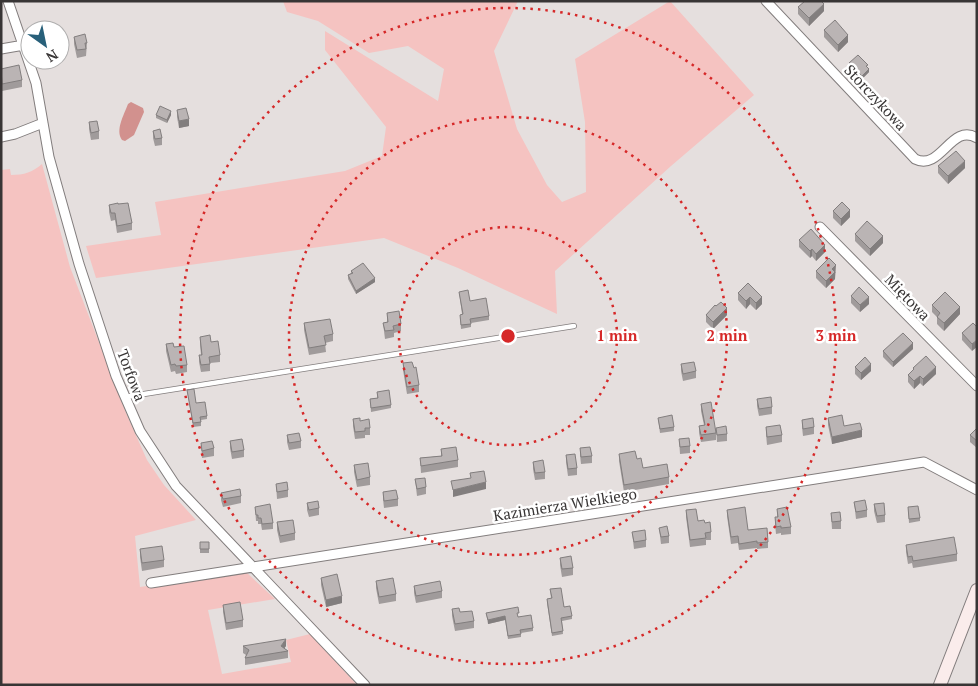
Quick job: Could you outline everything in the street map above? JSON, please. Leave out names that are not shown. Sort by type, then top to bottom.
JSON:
[{"type":"street","name":"Torfowa","points":[[8,1],[20,35]]},
{"type":"street","name":"Storczykowa","points":[[766,1],[915,158],[925,162],[931,160],[958,137],[966,134],[977,138]]},
{"type":"street","points":[[1,50],[20,47]]},
{"type":"street","name":"Torfowa","points":[[32,70],[36,83],[49,156],[79,264],[124,398],[140,431],[176,486],[365,685]]},
{"type":"street","points":[[1,137],[44,123]]},
{"type":"street","name":"Miętowa","points":[[820,227],[977,386]]},
{"type":"street","name":"Kazimierza Wielkiego","points":[[151,583],[924,462],[977,490]]},
{"type":"street","points":[[940,685],[977,590]]},
{"type":"lane","points":[[124,398],[574,326]]},
{"type":"shaded area","points":[[283,1],[518,1],[494,51],[517,129],[547,185],[562,202],[586,192],[585,122],[575,59],[670,1],[754,95],[671,166],[555,271],[557,314],[458,268],[384,238],[96,278],[86,246],[161,235],[155,202],[345,171],[382,156],[386,127],[325,50],[325,31],[438,101],[444,69],[408,46],[369,53],[318,21],[287,12]]},
{"type":"shaded area","points":[[131,102],[143,108],[144,112],[134,135],[125,141],[122,140],[119,132],[122,118],[128,104]]},
{"type":"shaded area","points":[[42,164],[70,267],[126,413],[147,460],[164,485],[196,520],[135,536],[140,587],[246,572],[275,599],[208,610],[222,674],[291,662],[286,640],[310,634],[357,685],[1,685],[1,170],[10,169],[11,175],[20,174],[32,171]]},
{"type":"building","points":[[805,1],[821,1],[824,4],[809,18],[798,7]]},
{"type":"building","points":[[835,20],[848,35],[838,45],[824,30]]},
{"type":"building","points":[[85,34],[86,49],[77,50],[74,37]]},
{"type":"building","points":[[858,55],[868,65],[866,66],[869,69],[862,76],[849,63]]},
{"type":"building","points":[[19,65],[22,80],[2,84],[1,69]]},
{"type":"building","points":[[160,106],[171,111],[167,120],[156,115]]},
{"type":"building","points":[[186,108],[189,119],[179,121],[177,110]]},
{"type":"building","points":[[97,121],[99,131],[91,133],[89,122]]},
{"type":"building","points":[[160,129],[162,138],[155,139],[153,131]]},
{"type":"building","points":[[956,151],[965,161],[948,176],[938,166]]},
{"type":"building","points":[[842,202],[850,210],[841,219],[833,211]]},
{"type":"building","points":[[128,203],[132,223],[117,226],[115,213],[111,213],[109,205]]},
{"type":"building","points":[[867,221],[883,236],[870,249],[855,234]]},
{"type":"building","points":[[811,229],[825,245],[816,254],[799,240]]},
{"type":"building","points":[[829,258],[836,265],[832,269],[835,272],[826,281],[816,271]]},
{"type":"building","points":[[363,263],[375,278],[356,291],[348,275],[353,273],[351,271]]},
{"type":"building","points":[[748,283],[762,297],[756,303],[750,297],[746,301],[738,293]]},
{"type":"building","points":[[859,287],[869,297],[860,305],[851,296]]},
{"type":"building","points":[[468,290],[470,301],[486,298],[489,316],[470,319],[471,324],[461,325],[460,315],[463,314],[459,292]]},
{"type":"building","points":[[945,292],[960,307],[944,323],[937,317],[940,313],[932,305]]},
{"type":"building","points":[[721,302],[727,308],[713,322],[706,315],[715,305]]},
{"type":"building","points":[[399,311],[401,324],[393,326],[394,330],[385,331],[383,323],[388,322],[387,313]]},
{"type":"building","points":[[330,319],[333,334],[324,336],[326,345],[309,348],[304,323]]},
{"type":"building","points":[[973,323],[977,327],[977,340],[972,344],[962,333]]},
{"type":"building","points":[[903,333],[913,343],[893,362],[883,351]]},
{"type":"building","points":[[210,335],[211,342],[218,341],[220,355],[209,357],[210,364],[201,365],[199,355],[202,355],[200,337]]},
{"type":"building","points":[[173,343],[174,347],[184,346],[187,365],[171,365],[166,344]]},
{"type":"building","points":[[926,356],[936,367],[923,379],[920,376],[914,381],[908,375]]},
{"type":"building","points":[[865,357],[871,364],[861,373],[855,367]]},
{"type":"building","points":[[412,362],[414,368],[416,367],[419,385],[407,387],[403,363]]},
{"type":"building","points":[[694,362],[696,371],[683,374],[681,364]]},
{"type":"building","points":[[194,389],[196,403],[205,402],[207,416],[200,417],[201,422],[193,423],[187,390]]},
{"type":"building","points":[[389,390],[391,405],[371,408],[370,399],[378,398],[377,392]]},
{"type":"building","points":[[771,397],[772,407],[759,409],[757,399]]},
{"type":"building","points":[[711,402],[716,433],[701,435],[699,426],[705,425],[701,404]]},
{"type":"building","points":[[672,415],[674,427],[660,429],[658,418]]},
{"type":"building","points":[[842,415],[844,426],[860,423],[862,430],[832,437],[828,418]]},
{"type":"building","points":[[360,418],[360,421],[369,419],[370,428],[365,428],[365,431],[355,432],[353,419]]},
{"type":"building","points":[[813,418],[814,427],[803,429],[802,420]]},
{"type":"building","points":[[780,425],[782,435],[767,437],[766,427]]},
{"type":"building","points":[[726,426],[727,434],[717,435],[716,428]]},
{"type":"building","points":[[977,430],[977,441],[970,435]]},
{"type":"building","points":[[299,433],[301,441],[289,443],[287,435]]},
{"type":"building","points":[[689,438],[690,446],[680,447],[679,439]]},
{"type":"building","points":[[242,439],[244,450],[232,452],[230,441]]},
{"type":"building","points":[[212,441],[214,448],[202,451],[201,443]]},
{"type":"building","points":[[456,447],[458,460],[421,466],[420,458],[442,456],[441,449]]},
{"type":"building","points":[[590,447],[592,456],[581,457],[580,448]]},
{"type":"building","points":[[635,451],[637,459],[641,458],[643,468],[667,464],[669,477],[624,485],[619,454]]},
{"type":"building","points":[[575,454],[577,468],[568,469],[566,455]]},
{"type":"building","points":[[543,460],[545,472],[535,473],[533,462]]},
{"type":"building","points":[[368,463],[370,477],[357,480],[354,465]]},
{"type":"building","points":[[484,471],[486,482],[453,490],[451,481],[471,478],[470,473]]},
{"type":"building","points":[[425,478],[426,487],[417,489],[415,479]]},
{"type":"building","points":[[287,482],[288,490],[277,492],[276,484]]},
{"type":"building","points":[[240,489],[241,496],[223,499],[221,493]]},
{"type":"building","points":[[396,490],[398,499],[384,501],[383,492]]},
{"type":"building","points":[[865,500],[867,510],[856,512],[854,502]]},
{"type":"building","points":[[318,501],[319,508],[309,510],[307,503]]},
{"type":"building","points":[[884,503],[885,515],[877,516],[874,504]]},
{"type":"building","points":[[270,504],[273,523],[262,524],[261,518],[258,518],[258,515],[256,515],[255,507]]},
{"type":"building","points":[[918,506],[920,518],[909,519],[908,507]]},
{"type":"building","points":[[745,507],[748,530],[767,528],[768,542],[757,543],[757,541],[739,544],[738,536],[731,537],[727,510]]},
{"type":"building","points":[[787,507],[791,527],[776,527],[775,517],[778,517],[777,509]]},
{"type":"building","points":[[696,509],[698,521],[710,522],[711,532],[705,533],[706,538],[690,540],[686,510]]},
{"type":"building","points":[[840,512],[841,521],[832,522],[831,513]]},
{"type":"building","points":[[293,520],[295,533],[280,536],[277,522]]},
{"type":"building","points":[[667,526],[669,536],[661,537],[659,528]]},
{"type":"building","points":[[645,530],[646,540],[634,542],[632,532]]},
{"type":"building","points":[[954,537],[957,554],[913,561],[912,556],[908,557],[906,545]]},
{"type":"building","points":[[200,542],[209,542],[209,549],[200,549]]},
{"type":"building","points":[[162,546],[164,560],[142,563],[140,549]]},
{"type":"building","points":[[571,556],[573,568],[562,569],[560,558]]},
{"type":"building","points":[[337,574],[342,596],[326,600],[321,578]]},
{"type":"building","points":[[393,578],[396,594],[379,597],[376,581]]},
{"type":"building","points":[[440,581],[442,591],[416,596],[414,586]]},
{"type":"building","points":[[561,588],[564,607],[570,606],[572,616],[561,618],[563,631],[552,633],[547,599],[552,598],[550,589]]},
{"type":"building","points":[[240,602],[243,620],[226,623],[223,605]]},
{"type":"building","points":[[518,607],[518,617],[531,615],[533,628],[520,630],[521,634],[508,636],[505,616],[488,620],[486,613]]},
{"type":"building","points":[[459,608],[460,612],[472,611],[474,621],[455,624],[452,609]]},
{"type":"building","points":[[286,639],[281,646],[288,651],[245,658],[249,650],[243,646]]}]
